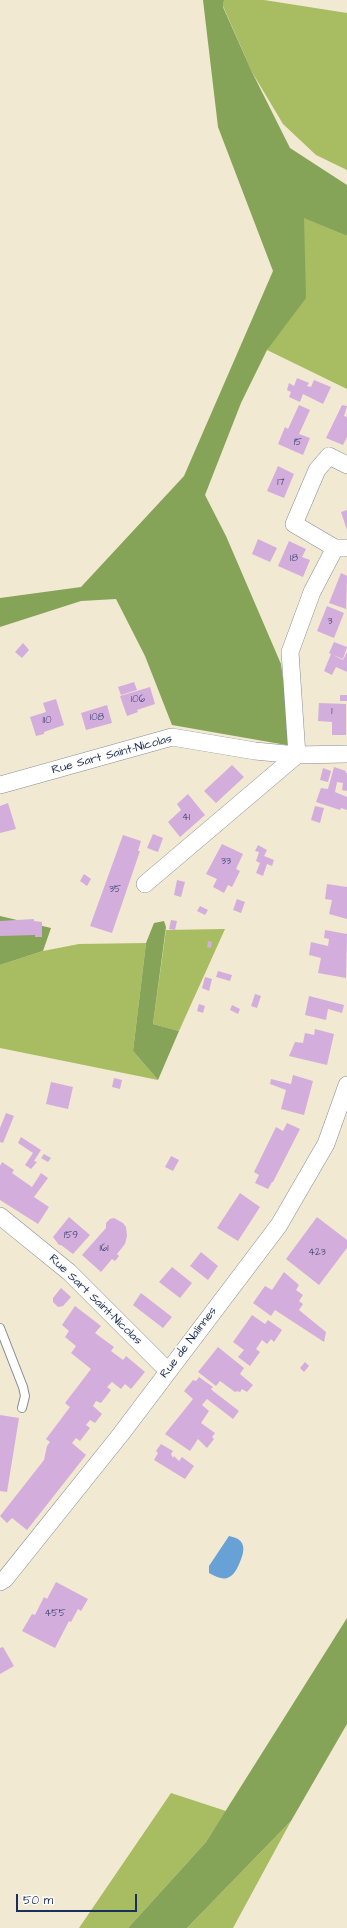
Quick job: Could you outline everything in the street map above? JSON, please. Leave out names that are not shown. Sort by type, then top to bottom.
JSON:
[{"type":"street","points":[[145,884],[297,755],[290,652],[312,592],[341,548],[294,524],[317,470],[329,456],[347,465]]},
{"type":"street","name":"Rue Sart Saint-Nicolas","points":[[0,785],[172,737],[255,751],[297,755],[347,754]]},
{"type":"street","name":"Rue de Nalinnes","points":[[0,1582],[4,1579],[120,1434],[279,1225],[326,1144],[347,1084]]},
{"type":"street","name":"Rue Sart Saint-Nicolas","points":[[0,1216],[69,1272],[168,1372]]},
{"type":"lane","points":[[0,1328],[23,1387],[25,1396],[22,1408]]},
{"type":"green space","points":[[203,0],[224,0],[223,7],[252,72],[290,148],[347,185],[347,236],[304,218],[306,298],[267,350],[241,403],[205,495],[226,536],[281,664],[292,746],[172,725],[145,656],[116,599],[81,601],[0,627],[0,598],[81,587],[184,476],[273,271],[218,127]]},
{"type":"green space","points":[[224,0],[264,0],[347,13],[347,170],[316,155],[283,124],[252,72],[223,6]]},
{"type":"green space","points":[[303,217],[347,236],[347,389],[267,350]]},
{"type":"green space","points":[[0,916],[51,928],[43,951],[0,965]]},
{"type":"green space","points":[[164,921],[166,927],[153,1024],[179,1031],[158,1080],[133,1051],[146,943],[154,923]]},
{"type":"green space","points":[[225,929],[179,1031],[153,1024],[166,930]]},
{"type":"green space","points":[[146,943],[133,1051],[158,1080],[0,1048],[0,965],[43,951],[79,944]]},
{"type":"green space","points":[[347,1618],[347,1724],[291,1821],[187,1928],[128,1928],[206,1842]]},
{"type":"green space","points":[[171,1793],[226,1811],[206,1842],[128,1928],[79,1928]]},
{"type":"green space","points":[[291,1821],[233,1928],[187,1928]]},
{"type":"water","points":[[229,1536],[238,1539],[241,1542],[243,1545],[243,1552],[240,1562],[232,1576],[228,1578],[220,1578],[209,1573],[209,1566]]},
{"type":"building","points":[[297,378],[309,383],[307,386],[311,387],[314,380],[331,387],[323,404],[303,394],[300,402],[289,397],[291,392],[287,390],[289,383],[294,386]]},
{"type":"building","points":[[299,405],[310,410],[299,434],[310,438],[303,455],[278,444],[285,427],[288,429]]},
{"type":"building","points":[[342,405],[347,406],[344,416],[347,417],[347,437],[343,445],[326,438]]},
{"type":"building","points":[[278,466],[294,474],[284,498],[267,491]]},
{"type":"building","points":[[347,510],[347,530],[341,512]]},
{"type":"building","points":[[258,539],[277,548],[270,562],[252,554]]},
{"type":"building","points":[[289,541],[306,549],[302,557],[310,560],[303,577],[278,566]]},
{"type":"building","points":[[341,573],[347,576],[346,609],[329,603]]},
{"type":"building","points":[[327,606],[344,613],[334,638],[317,631]]},
{"type":"building","points":[[334,642],[347,647],[343,659],[333,655],[343,660],[347,652],[347,672],[336,667],[332,675],[324,671]]},
{"type":"building","points":[[23,643],[29,650],[22,658],[15,652]]},
{"type":"building","points":[[134,682],[137,690],[121,695],[118,687]]},
{"type":"building","points":[[150,687],[155,704],[137,710],[138,712],[127,716],[120,696]]},
{"type":"building","points":[[340,695],[347,695],[347,701],[340,701]]},
{"type":"building","points":[[56,699],[64,725],[36,736],[30,717],[46,712],[43,703]]},
{"type":"building","points":[[319,703],[346,704],[346,735],[332,735],[332,722],[318,721]]},
{"type":"building","points":[[107,705],[112,723],[86,730],[81,713]]},
{"type":"building","points":[[232,765],[244,777],[216,803],[204,791]]},
{"type":"building","points":[[334,767],[346,771],[345,772],[347,773],[347,791],[342,790],[343,783],[337,782],[335,792],[347,797],[347,810],[341,808],[340,810],[316,802],[321,788],[328,789]]},
{"type":"building","points":[[323,768],[331,771],[328,782],[320,780]]},
{"type":"building","points":[[188,794],[205,815],[180,837],[168,822],[181,810],[177,804]]},
{"type":"building","points":[[8,803],[16,829],[0,833],[0,806]]},
{"type":"building","points":[[315,806],[324,808],[320,823],[311,820]]},
{"type":"building","points":[[153,834],[163,838],[158,852],[147,848]]},
{"type":"building","points":[[123,835],[141,841],[138,851],[140,851],[112,933],[90,926]]},
{"type":"building","points":[[222,844],[243,854],[236,869],[240,871],[232,887],[228,885],[224,893],[213,887],[217,879],[206,874]]},
{"type":"building","points":[[258,845],[267,850],[264,856],[274,860],[272,866],[267,864],[263,876],[256,873],[260,863],[256,861],[259,852],[255,851]]},
{"type":"building","points":[[84,874],[91,879],[87,886],[80,881]]},
{"type":"building","points":[[177,880],[185,882],[181,897],[174,895]]},
{"type":"building","points":[[327,884],[347,887],[347,919],[329,914],[332,900],[325,899]]},
{"type":"building","points":[[237,899],[245,902],[241,913],[233,910]]},
{"type":"building","points":[[200,906],[208,910],[205,915],[197,911]]},
{"type":"building","points":[[34,919],[34,921],[42,922],[42,937],[35,937],[35,935],[0,936],[0,921]]},
{"type":"building","points":[[171,920],[177,921],[175,930],[169,929]]},
{"type":"building","points":[[325,930],[347,934],[346,978],[318,973],[321,958],[309,955],[311,942],[328,946],[329,939],[324,938]]},
{"type":"building","points":[[208,941],[212,942],[211,948],[207,947]]},
{"type":"building","points":[[218,971],[232,975],[230,981],[216,977]]},
{"type":"building","points":[[205,977],[212,979],[209,991],[202,988]]},
{"type":"building","points":[[255,994],[261,996],[257,1008],[251,1006]]},
{"type":"building","points":[[309,996],[344,1005],[342,1013],[328,1009],[326,1020],[305,1015]]},
{"type":"building","points":[[199,1004],[205,1006],[203,1013],[197,1011]]},
{"type":"building","points":[[232,1005],[240,1009],[238,1014],[230,1010]]},
{"type":"building","points":[[315,1029],[334,1034],[327,1065],[289,1056],[295,1042],[303,1043],[305,1033],[314,1035]]},
{"type":"building","points":[[293,1075],[313,1081],[304,1115],[281,1109],[286,1090],[270,1084],[271,1079],[291,1084]]},
{"type":"building","points":[[114,1078],[122,1080],[120,1089],[112,1087]]},
{"type":"building","points":[[51,1082],[73,1087],[68,1109],[46,1104]]},
{"type":"building","points":[[6,1113],[14,1116],[3,1143],[0,1142],[0,1128]]},
{"type":"building","points":[[287,1123],[300,1129],[268,1189],[255,1183],[259,1175],[254,1172],[276,1127],[283,1131]]},
{"type":"building","points":[[21,1137],[41,1150],[34,1161],[37,1162],[31,1169],[25,1165],[33,1153],[18,1143]]},
{"type":"building","points":[[44,1154],[51,1158],[48,1162],[41,1158]]},
{"type":"building","points":[[171,1156],[179,1160],[173,1171],[165,1167]]},
{"type":"building","points":[[2,1162],[14,1170],[12,1173],[32,1187],[41,1173],[48,1178],[34,1197],[49,1207],[38,1224],[0,1200],[0,1166]]},
{"type":"building","points":[[240,1193],[260,1207],[238,1241],[217,1228]]},
{"type":"building","points":[[69,1217],[90,1235],[73,1254],[59,1245],[53,1237]]},
{"type":"building","points":[[317,1217],[347,1240],[347,1248],[319,1285],[286,1259]]},
{"type":"building","points":[[114,1218],[123,1223],[126,1227],[127,1236],[125,1244],[117,1254],[119,1256],[115,1261],[112,1259],[101,1272],[82,1255],[106,1228],[106,1223],[110,1219]]},
{"type":"building","points":[[201,1252],[218,1266],[208,1280],[190,1266]]},
{"type":"building","points":[[172,1267],[192,1283],[180,1298],[159,1282]]},
{"type":"building","points":[[284,1272],[299,1285],[296,1290],[303,1295],[299,1301],[303,1304],[299,1310],[326,1332],[324,1342],[275,1310],[271,1316],[253,1303],[265,1286],[272,1290]]},
{"type":"building","points":[[61,1288],[71,1297],[63,1306],[58,1307],[53,1302],[53,1298]]},
{"type":"building","points":[[141,1293],[172,1317],[163,1328],[133,1305]]},
{"type":"building","points":[[75,1306],[101,1326],[95,1333],[114,1347],[111,1351],[123,1360],[126,1356],[145,1372],[131,1389],[125,1384],[121,1389],[112,1382],[107,1387],[111,1390],[101,1403],[96,1401],[93,1406],[102,1414],[95,1423],[90,1420],[86,1425],[90,1428],[80,1441],[76,1438],[72,1443],[86,1455],[27,1530],[12,1518],[7,1523],[0,1516],[44,1460],[47,1446],[50,1442],[46,1439],[70,1407],[65,1403],[91,1369],[71,1353],[76,1346],[65,1337],[69,1331],[62,1325]]},
{"type":"building","points":[[252,1315],[265,1324],[268,1320],[282,1330],[274,1342],[271,1339],[267,1344],[262,1340],[256,1349],[260,1352],[250,1366],[238,1357],[244,1350],[233,1342]]},
{"type":"building","points":[[218,1347],[244,1368],[240,1374],[253,1385],[247,1392],[242,1389],[240,1392],[235,1392],[220,1381],[216,1386],[198,1372]]},
{"type":"building","points":[[305,1362],[309,1366],[304,1372],[300,1368]]},
{"type":"building","points":[[199,1377],[213,1387],[211,1389],[213,1391],[239,1411],[233,1419],[207,1399],[202,1405],[209,1411],[201,1423],[215,1433],[212,1437],[214,1439],[207,1448],[198,1439],[190,1451],[165,1434],[193,1399],[184,1391],[193,1380],[196,1381]]},
{"type":"building","points":[[0,1415],[19,1418],[7,1492],[0,1491]]},
{"type":"building","points":[[161,1444],[173,1451],[171,1454],[173,1458],[174,1456],[179,1461],[182,1457],[194,1466],[185,1479],[154,1460],[158,1453],[156,1451]]},
{"type":"building","points":[[56,1582],[88,1599],[81,1611],[78,1609],[71,1622],[69,1621],[55,1648],[22,1631],[32,1614],[35,1615],[44,1597],[47,1599]]},
{"type":"building","points":[[3,1647],[14,1666],[0,1674],[0,1648]]}]
